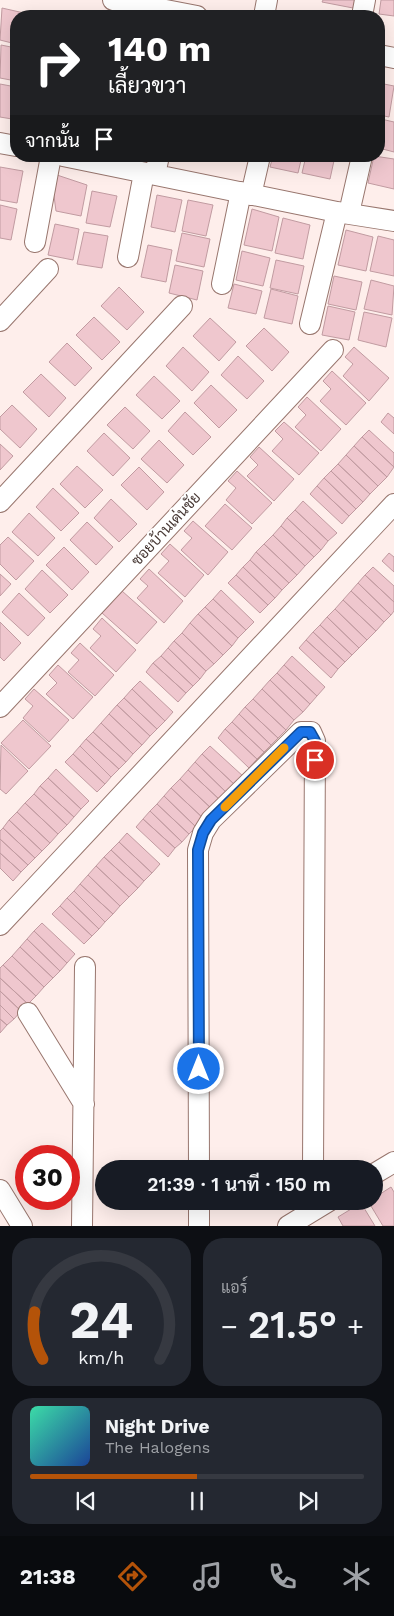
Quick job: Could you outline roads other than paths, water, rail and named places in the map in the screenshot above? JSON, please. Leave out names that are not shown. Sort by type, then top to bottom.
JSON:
[{"type":"street","points":[[113,0],[165,5],[180,10]]},
{"type":"street","points":[[35,242],[50,162]]},
{"type":"street","points":[[108,162],[152,168],[246,194],[394,221]]},
{"type":"street","points":[[222,284],[246,194],[258,162]]},
{"type":"street","points":[[310,324],[360,162]]},
{"type":"street","points":[[128,258],[152,168]]},
{"type":"street","points":[[0,321],[48,269]]},
{"type":"street","points":[[0,502],[182,306]]},
{"type":"street","name":"ซอยบ้านเด่นชัย","points":[[0,707],[333,350]]},
{"type":"street","points":[[0,926],[394,504]]},
{"type":"street","points":[[199,1160],[198,850],[203,833],[211,820],[301,732],[305,731],[310,732],[315,741],[313,1160]]},
{"type":"street","points":[[82,1226],[86,967]]},
{"type":"street","points":[[28,1013],[84,1104]]},
{"type":"street","points":[[383,1169],[394,1162]]},
{"type":"street","points":[[0,1190],[22,1226]]},
{"type":"street","points":[[199,1210],[199,1226]]},
{"type":"street","points":[[288,1226],[312,1210]]}]
